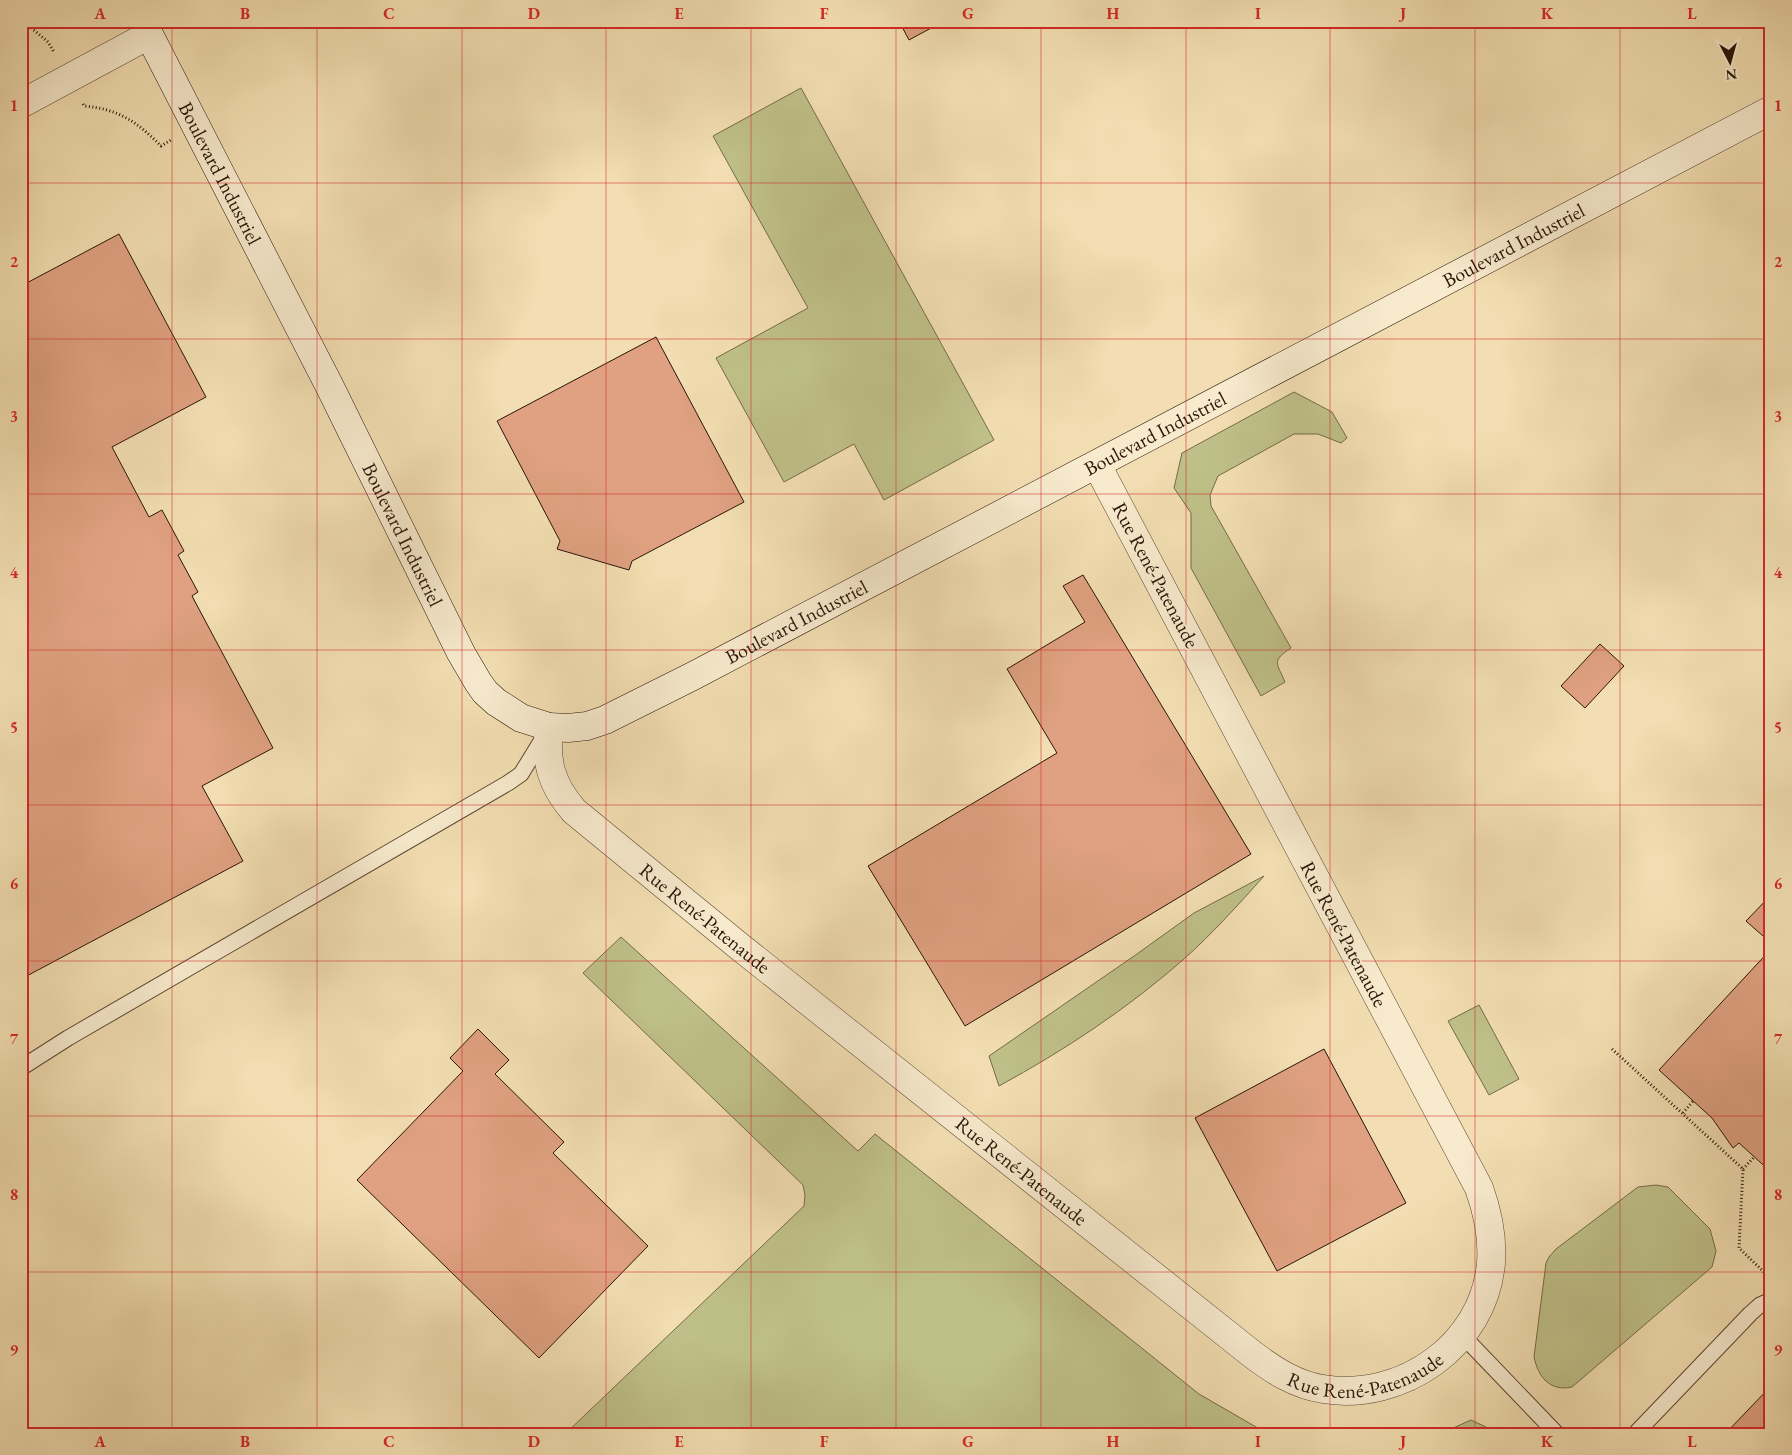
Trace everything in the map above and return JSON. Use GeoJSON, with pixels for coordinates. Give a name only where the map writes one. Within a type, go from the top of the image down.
{"type":"FeatureCollection","features":[{"type":"Feature","properties":{"kind":"street"},"geometry":{"type":"LineString","coordinates":[[21,104],[146,28]]}},
{"type":"Feature","properties":{"kind":"street","name":"Boulevard Industriel"},"geometry":{"type":"LineString","coordinates":[[146,28],[330,387],[434,602],[478,682],[496,702],[521,718],[549,727],[568,728],[587,726],[605,720],[778,632],[1771,110]]}},
{"type":"Feature","properties":{"kind":"street","name":"Rue René-Patenaude"},"geometry":{"type":"LineString","coordinates":[[549,727],[547,745],[554,781],[562,797],[574,811],[1008,1162],[1273,1370],[1297,1382],[1322,1389],[1348,1391],[1374,1389],[1400,1382],[1423,1370],[1444,1354],[1462,1335],[1475,1315],[1484,1294],[1491,1264],[1491,1233],[1485,1203],[1479,1188],[1097,465]]}},
{"type":"Feature","properties":{"kind":"lane"},"geometry":{"type":"LineString","coordinates":[[21,1068],[68,1038],[508,783],[521,774],[549,727]]}},
{"type":"Feature","properties":{"kind":"lane"},"geometry":{"type":"LineString","coordinates":[[1635,1434],[1750,1314],[1760,1305],[1771,1300]]}},
{"type":"Feature","properties":{"kind":"lane"},"geometry":{"type":"LineString","coordinates":[[1462,1335],[1557,1434]]}},
{"type":"Feature","properties":{"kind":"path"},"geometry":{"type":"LineString","coordinates":[[22,21],[48,42]]}},
{"type":"Feature","properties":{"kind":"path","name":"Boulevard Industriel"},"geometry":{"type":"LineString","coordinates":[[84,106],[100,107],[122,115],[142,128],[161,146]]}},
{"type":"Feature","properties":{"kind":"path"},"geometry":{"type":"LineString","coordinates":[[1612,1049],[1744,1168]]}},
{"type":"Feature","properties":{"kind":"path"},"geometry":{"type":"LineString","coordinates":[[1683,1113],[1693,1101]]}},
{"type":"Feature","properties":{"kind":"path"},"geometry":{"type":"LineString","coordinates":[[1754,1157],[1744,1168],[1739,1248],[1771,1278]]}},
{"type":"Feature","properties":{"kind":"green space"},"geometry":{"type":"Polygon","coordinates":[[[801,88],[994,440],[884,500],[854,444],[784,482],[716,358],[808,308],[713,136],[801,88]]]}},
{"type":"Feature","properties":{"kind":"green space"},"geometry":{"type":"Polygon","coordinates":[[[1294,392],[1332,412],[1347,438],[1341,443],[1318,434],[1294,434],[1218,476],[1210,495],[1211,506],[1291,648],[1278,659],[1278,666],[1285,682],[1261,696],[1191,568],[1191,513],[1174,488],[1182,453],[1294,392]]]}},
{"type":"Feature","properties":{"kind":"green space"},"geometry":{"type":"Polygon","coordinates":[[[1264,876],[1195,949],[1140,995],[1072,1043],[999,1086],[989,1056],[1194,913],[1264,876]]]}},
{"type":"Feature","properties":{"kind":"green space"},"geometry":{"type":"Polygon","coordinates":[[[621,937],[858,1151],[875,1134],[1199,1394],[1263,1431],[1272,1434],[565,1434],[804,1206],[805,1195],[803,1185],[583,973],[621,937]]]}},
{"type":"Feature","properties":{"kind":"green space"},"geometry":{"type":"Polygon","coordinates":[[[1479,1005],[1519,1079],[1489,1095],[1448,1021],[1479,1005]]]}},
{"type":"Feature","properties":{"kind":"green space"},"geometry":{"type":"Polygon","coordinates":[[[1656,1185],[1668,1187],[1710,1229],[1716,1251],[1712,1267],[1572,1387],[1564,1388],[1551,1385],[1538,1370],[1534,1357],[1546,1263],[1549,1257],[1556,1249],[1638,1187],[1656,1185]]]}},
{"type":"Feature","properties":{"kind":"green space"},"geometry":{"type":"Polygon","coordinates":[[[1471,1420],[1488,1428],[1492,1434],[1440,1434],[1471,1420]]]}},
{"type":"Feature","properties":{"kind":"building"},"geometry":{"type":"Polygon","coordinates":[[[899,21],[944,21],[909,40],[899,21]]]}},
{"type":"Feature","properties":{"kind":"building"},"geometry":{"type":"Polygon","coordinates":[[[119,234],[206,397],[112,447],[149,517],[162,510],[184,551],[178,555],[198,592],[192,596],[273,748],[202,786],[243,861],[21,979],[21,286],[119,234]]]}},
{"type":"Feature","properties":{"kind":"building"},"geometry":{"type":"Polygon","coordinates":[[[656,337],[744,502],[632,561],[629,570],[557,549],[560,541],[497,421],[656,337]]]}},
{"type":"Feature","properties":{"kind":"building"},"geometry":{"type":"Polygon","coordinates":[[[1083,575],[1251,854],[965,1026],[868,866],[1057,753],[1007,669],[1085,622],[1063,586],[1083,575]]]}},
{"type":"Feature","properties":{"kind":"building"},"geometry":{"type":"Polygon","coordinates":[[[1600,644],[1624,666],[1585,708],[1561,686],[1600,644]]]}},
{"type":"Feature","properties":{"kind":"building"},"geometry":{"type":"Polygon","coordinates":[[[1771,895],[1771,943],[1746,921],[1771,895]]]}},
{"type":"Feature","properties":{"kind":"building"},"geometry":{"type":"Polygon","coordinates":[[[1771,949],[1771,1172],[1739,1143],[1733,1148],[1712,1118],[1659,1070],[1771,949]]]}},
{"type":"Feature","properties":{"kind":"building"},"geometry":{"type":"Polygon","coordinates":[[[478,1029],[509,1060],[495,1074],[564,1142],[553,1153],[648,1246],[539,1358],[357,1180],[463,1071],[450,1058],[478,1029]]]}},
{"type":"Feature","properties":{"kind":"building"},"geometry":{"type":"Polygon","coordinates":[[[1324,1049],[1406,1203],[1277,1271],[1195,1118],[1324,1049]]]}},
{"type":"Feature","properties":{"kind":"building"},"geometry":{"type":"Polygon","coordinates":[[[1771,1386],[1771,1434],[1725,1434],[1771,1386]]]}}]}
